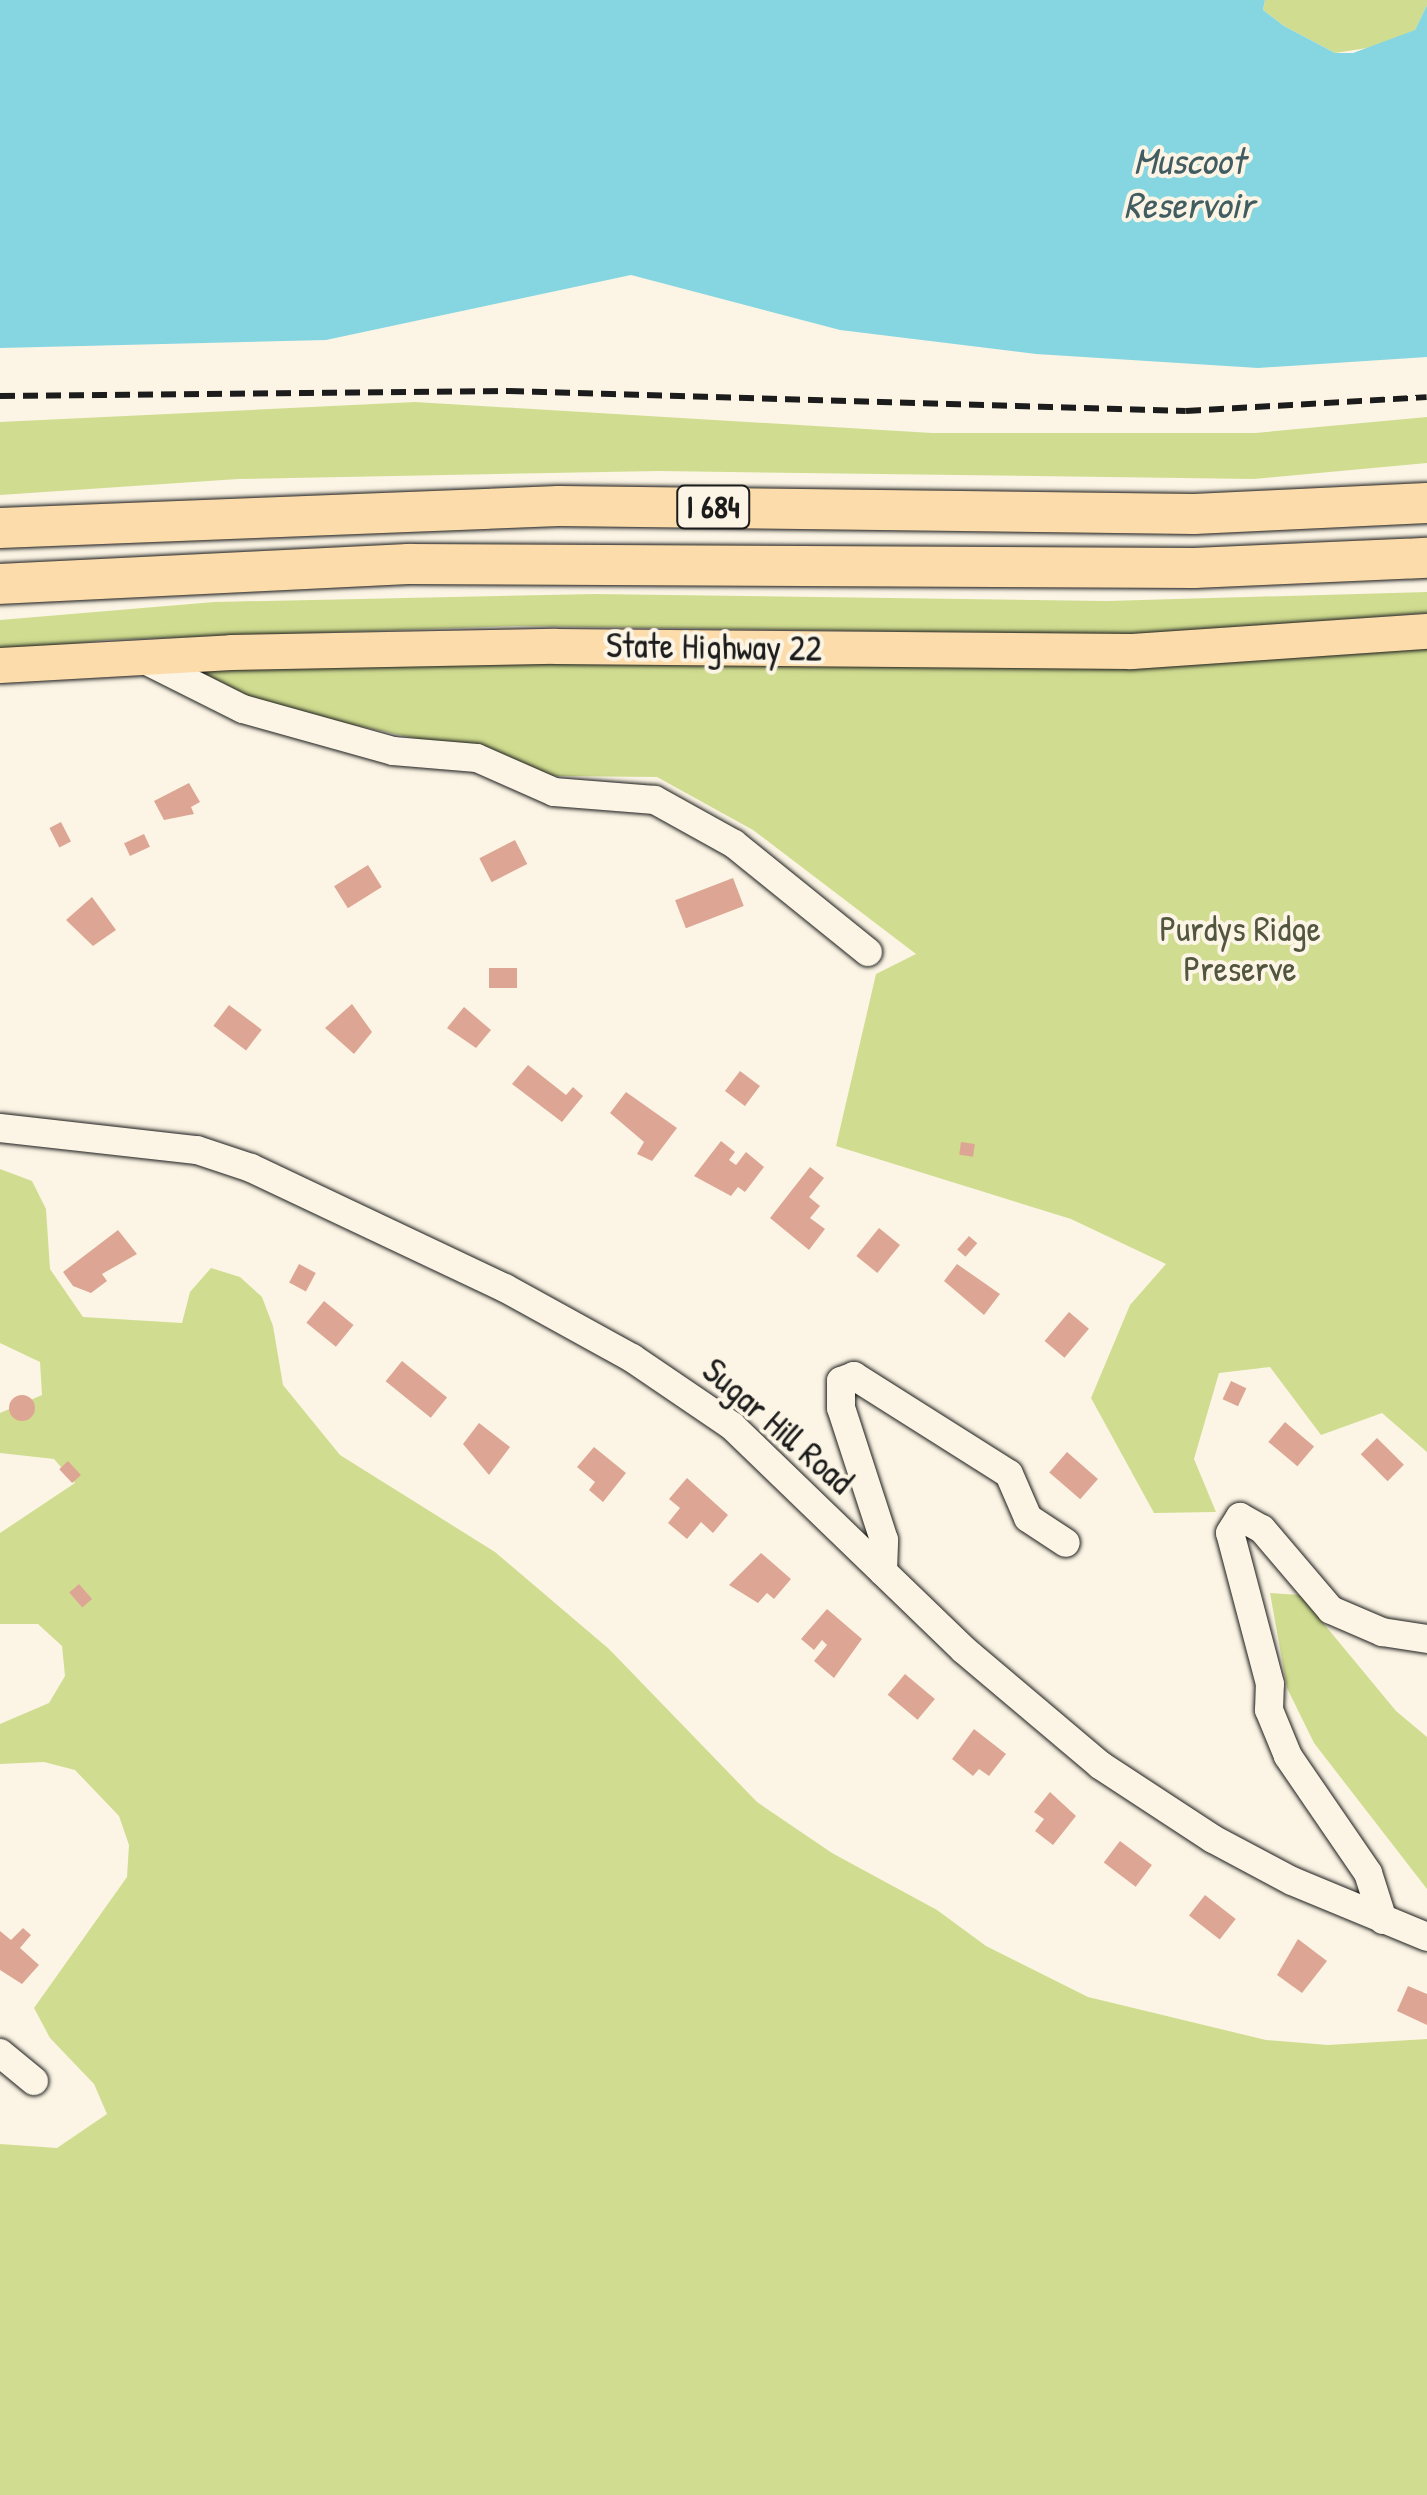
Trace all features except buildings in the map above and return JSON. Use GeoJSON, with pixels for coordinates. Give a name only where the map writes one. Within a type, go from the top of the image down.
{"type":"FeatureCollection","features":[{"type":"Feature","properties":{"kind":"highway","name":"I 684"},"geometry":{"type":"LineString","coordinates":[[0,528],[520,506],[1194,514],[1427,504]]}},
{"type":"Feature","properties":{"kind":"highway","name":"I 684"},"geometry":{"type":"LineString","coordinates":[[0,584],[409,564],[1194,568],[1427,558]]}},
{"type":"Feature","properties":{"kind":"main road","name":"State Highway 22"},"geometry":{"type":"LineString","coordinates":[[0,665],[138,656],[555,646],[1130,650],[1427,631]]}},
{"type":"Feature","properties":{"kind":"street"},"geometry":{"type":"LineString","coordinates":[[138,656],[243,709],[393,751],[477,758],[554,792],[655,800],[734,844],[868,952]]}},
{"type":"Feature","properties":{"kind":"street","name":"Sugar Hill Road"},"geometry":{"type":"LineString","coordinates":[[0,1128],[197,1150],[251,1168],[505,1288],[696,1399],[1100,1765],[1213,1839],[1427,1938]]}},
{"type":"Feature","properties":{"kind":"street"},"geometry":{"type":"LineString","coordinates":[[883,1572],[884,1540],[842,1408],[841,1381],[854,1376],[1009,1474],[1028,1518],[1066,1543]]}},
{"type":"Feature","properties":{"kind":"street"},"geometry":{"type":"LineString","coordinates":[[1383,1920],[1368,1873],[1288,1756],[1269,1710],[1270,1684],[1230,1533],[1240,1518],[1262,1529],[1331,1610],[1382,1632],[1427,1639]]}},
{"type":"Feature","properties":{"kind":"street"},"geometry":{"type":"LineString","coordinates":[[0,2053],[34,2081]]}},
{"type":"Feature","properties":{"kind":"green space"},"geometry":{"type":"Polygon","coordinates":[[[1265,0],[1427,0],[1427,5],[1415,30],[1380,46],[1335,53],[1284,26],[1263,10],[1265,0]]]}},
{"type":"Feature","properties":{"kind":"green space"},"geometry":{"type":"Polygon","coordinates":[[[415,402],[932,433],[1255,433],[1427,417],[1427,463],[1254,479],[659,471],[238,479],[0,495],[0,422],[415,402]]]}},
{"type":"Feature","properties":{"kind":"green space"},"geometry":{"type":"Polygon","coordinates":[[[1427,592],[1427,613],[1135,635],[514,626],[107,640],[0,651],[0,620],[214,602],[595,594],[1107,601],[1427,592]]]}},
{"type":"Feature","properties":{"kind":"green space","name":"Purdys Ridge Preserve"},"geometry":{"type":"Polygon","coordinates":[[[1427,643],[1427,1452],[1382,1413],[1321,1435],[1270,1367],[1219,1373],[1194,1459],[1216,1512],[1154,1513],[1091,1398],[1130,1305],[1166,1264],[1071,1219],[836,1146],[876,974],[916,954],[753,830],[657,777],[552,776],[432,742],[245,701],[168,664],[1427,643]]]}},
{"type":"Feature","properties":{"kind":"green space"},"geometry":{"type":"Polygon","coordinates":[[[0,1169],[32,1181],[46,1209],[50,1269],[83,1317],[182,1323],[190,1292],[211,1268],[240,1277],[262,1297],[273,1326],[283,1385],[340,1455],[495,1552],[609,1649],[757,1802],[832,1853],[937,1910],[986,1946],[1088,1997],[1266,2040],[1328,2045],[1427,2039],[1427,2495],[0,2495],[0,2144],[57,2148],[107,2114],[94,2084],[50,2038],[34,2008],[127,1877],[129,1845],[119,1816],[75,1770],[44,1762],[0,1764],[0,1724],[49,1703],[65,1676],[62,1646],[38,1624],[0,1624],[0,1533],[75,1483],[54,1459],[0,1453],[0,1413],[42,1395],[40,1362],[0,1343],[0,1169]]]}},
{"type":"Feature","properties":{"kind":"green space"},"geometry":{"type":"Polygon","coordinates":[[[1270,1593],[1300,1595],[1396,1711],[1427,1737],[1427,1889],[1314,1743],[1287,1688],[1270,1593]]]}},
{"type":"Feature","properties":{"kind":"water","name":"Muscoot Reservoir"},"geometry":{"type":"Polygon","coordinates":[[[0,0],[1265,0],[1263,10],[1284,26],[1335,53],[1353,53],[1415,30],[1427,5],[1427,357],[1258,368],[1036,354],[840,330],[631,275],[326,340],[0,348],[0,0]]]}},
{"type":"Feature","properties":{"kind":"railway"},"geometry":{"type":"LineString","coordinates":[[0,396],[509,391],[1186,411],[1427,397]]}}]}
